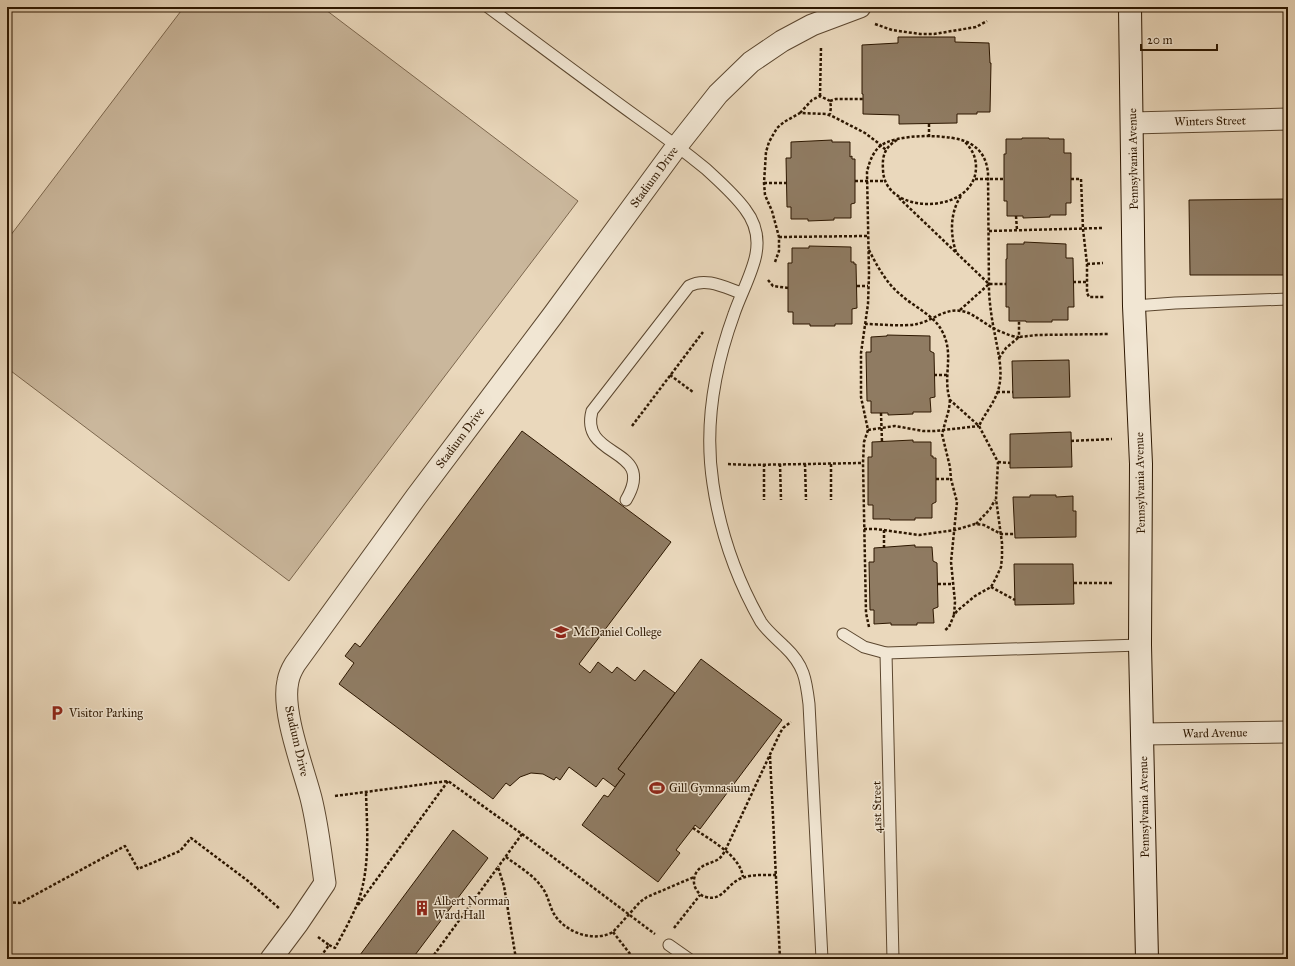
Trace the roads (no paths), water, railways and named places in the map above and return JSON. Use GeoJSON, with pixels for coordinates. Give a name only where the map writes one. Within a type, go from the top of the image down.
{"type":"FeatureCollection","features":[{"type":"Feature","properties":{"kind":"main road","name":"Pennsylvania Avenue"},"geometry":{"type":"LineString","coordinates":[[1130,7],[1134,306],[1141,464],[1140,645],[1147,959]]}},
{"type":"Feature","properties":{"kind":"street","name":"Stadium Drive"},"geometry":{"type":"LineString","coordinates":[[271,959],[298,923],[324,883],[318,833],[311,799],[290,723],[287,700],[288,681],[295,664],[416,497],[553,315],[677,146],[718,94],[751,62],[788,38],[812,25],[860,7]]}},
{"type":"Feature","properties":{"kind":"street","name":"Winters Street"},"geometry":{"type":"LineString","coordinates":[[1132,123],[1288,119]]}},
{"type":"Feature","properties":{"kind":"street","name":"Ward Avenue"},"geometry":{"type":"LineString","coordinates":[[1142,734],[1288,732]]}},
{"type":"Feature","properties":{"kind":"lane"},"geometry":{"type":"LineString","coordinates":[[488,7],[677,146],[726,186],[745,208],[755,228],[757,236],[756,254],[741,293],[721,356],[713,392],[709,447],[712,482],[720,518],[736,570],[743,585],[762,624],[797,660],[804,672],[809,704],[822,959]]}},
{"type":"Feature","properties":{"kind":"lane"},"geometry":{"type":"LineString","coordinates":[[626,500],[633,485],[633,469],[628,462],[601,443],[593,434],[590,428],[592,411],[688,286],[702,282],[710,283],[741,293]]}},
{"type":"Feature","properties":{"kind":"lane"},"geometry":{"type":"LineString","coordinates":[[1134,306],[1288,299]]}},
{"type":"Feature","properties":{"kind":"lane"},"geometry":{"type":"LineString","coordinates":[[843,634],[864,647],[886,654],[1140,645]]}},
{"type":"Feature","properties":{"kind":"lane","name":"41st Street"},"geometry":{"type":"LineString","coordinates":[[886,654],[894,959]]}},
{"type":"Feature","properties":{"kind":"lane"},"geometry":{"type":"LineString","coordinates":[[669,945],[689,959]]}},
{"type":"Feature","properties":{"kind":"place","name":"McDaniel College"},"geometry":{"type":"Point","coordinates":[561,632]}},
{"type":"Feature","properties":{"kind":"place","name":"Visitor Parking"},"geometry":{"type":"Point","coordinates":[57,713]}},
{"type":"Feature","properties":{"kind":"place","name":"Gill Gymnasium"},"geometry":{"type":"Point","coordinates":[657,788]}},
{"type":"Feature","properties":{"kind":"place","name":"Albert Norman Ward Hall"},"geometry":{"type":"Point","coordinates":[422,908]}}]}
